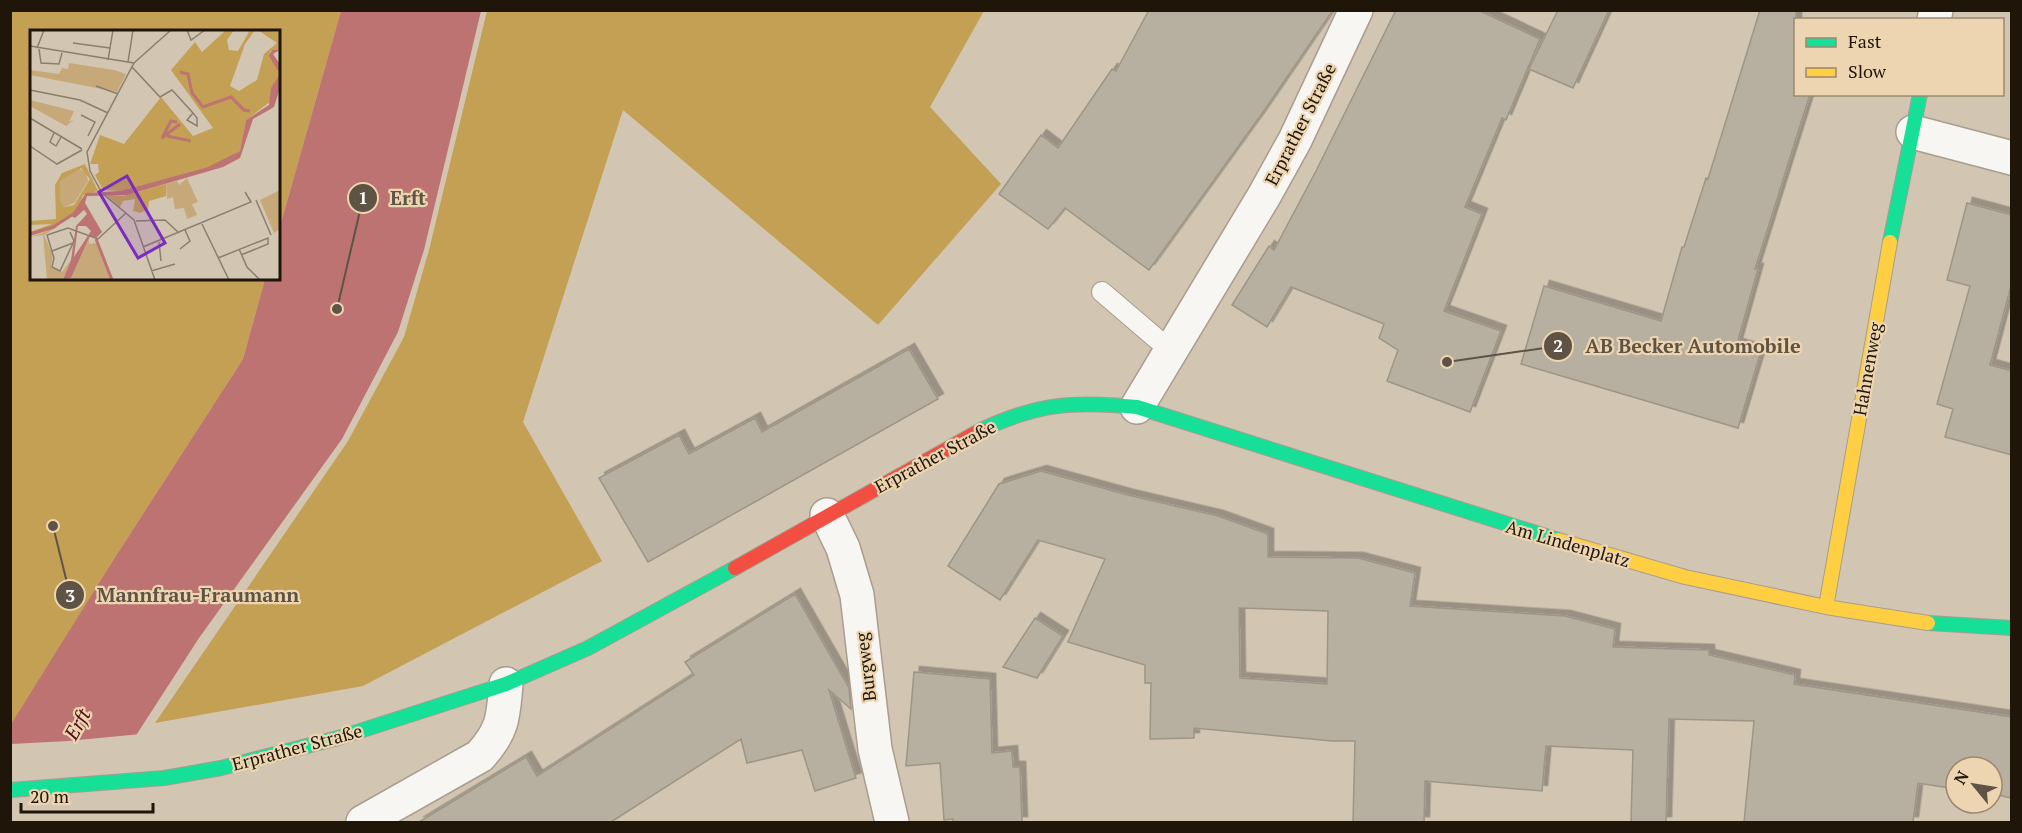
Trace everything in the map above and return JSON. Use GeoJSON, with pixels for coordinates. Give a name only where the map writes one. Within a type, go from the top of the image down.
{"type":"FeatureCollection","features":[{"type":"Feature","properties":{"kind":"main road","name":"Hahnenweg"},"geometry":{"type":"LineString","coordinates":[[1826,607],[1891,238],[1920,96]]}},
{"type":"Feature","properties":{"kind":"main road","name":"Erprather Straße"},"geometry":{"type":"LineString","coordinates":[[10,790],[164,778],[221,768],[338,738],[506,684],[588,648],[705,585],[948,447],[1005,418],[1036,409],[1067,404],[1137,407]]}},
{"type":"Feature","properties":{"kind":"main road","name":"Am Lindenplatz"},"geometry":{"type":"LineString","coordinates":[[1137,407],[1512,527],[1673,574],[1826,607],[1937,624],[2012,628]]}},
{"type":"Feature","properties":{"kind":"street","name":"Erprather Straße"},"geometry":{"type":"LineString","coordinates":[[1137,407],[1264,196],[1295,140],[1356,10]]}},
{"type":"Feature","properties":{"kind":"street"},"geometry":{"type":"LineString","coordinates":[[1913,132],[2012,158]]}},
{"type":"Feature","properties":{"kind":"street","name":"Burgweg"},"geometry":{"type":"LineString","coordinates":[[827,515],[843,548],[857,595],[875,749],[892,822]]}},
{"type":"Feature","properties":{"kind":"street"},"geometry":{"type":"LineString","coordinates":[[363,822],[480,756],[494,740],[502,721],[506,684]]}},
{"type":"Feature","properties":{"kind":"lane"},"geometry":{"type":"LineString","coordinates":[[1102,292],[1171,351]]}},
{"type":"Feature","properties":{"kind":"shaded area"},"geometry":{"type":"Polygon","coordinates":[[[11,11],[341,11],[280,226],[280,30],[30,30],[30,280],[265,280],[243,359],[112,562],[11,726],[11,11]]]}},
{"type":"Feature","properties":{"kind":"shaded area"},"geometry":{"type":"Polygon","coordinates":[[[487,11],[984,11],[930,107],[1001,184],[878,325],[623,110],[523,422],[602,561],[363,686],[155,723],[348,441],[404,337],[429,250],[487,11]]]}},
{"type":"Feature","properties":{"kind":"water"},"geometry":{"type":"Polygon","coordinates":[[[341,11],[481,11],[424,250],[398,332],[342,439],[199,638],[80,822],[11,822],[10,726],[243,359],[265,280],[280,280],[280,226],[341,11]]]}},
{"type":"Feature","properties":{"kind":"pier"},"geometry":{"type":"Polygon","coordinates":[[[141,734],[84,822],[11,822],[11,744],[141,734]]]}},
{"type":"Feature","properties":{"kind":"building"},"geometry":{"type":"Polygon","coordinates":[[[1149,10],[1333,10],[1261,115],[1149,270],[1065,208],[1048,229],[999,194],[1041,135],[1058,148],[1112,69],[1116,71],[1149,10]]]}},
{"type":"Feature","properties":{"kind":"building"},"geometry":{"type":"Polygon","coordinates":[[[1396,10],[1478,10],[1540,39],[1506,120],[1502,118],[1465,207],[1482,214],[1444,311],[1501,331],[1470,412],[1387,381],[1398,350],[1379,338],[1384,324],[1291,287],[1267,327],[1232,305],[1269,246],[1274,250],[1396,10]]]}},
{"type":"Feature","properties":{"kind":"building"},"geometry":{"type":"Polygon","coordinates":[[[1558,10],[1609,10],[1573,88],[1529,69],[1558,10]]]}},
{"type":"Feature","properties":{"kind":"building"},"geometry":{"type":"Polygon","coordinates":[[[1760,10],[1796,10],[1796,18],[1794,18],[1794,96],[1809,96],[1755,269],[1758,269],[1737,344],[1761,351],[1738,428],[1521,364],[1544,286],[1661,321],[1682,247],[1684,247],[1706,178],[1708,179],[1760,10]]]}},
{"type":"Feature","properties":{"kind":"building"},"geometry":{"type":"Polygon","coordinates":[[[1967,203],[2012,215],[2012,282],[1990,365],[2012,371],[2012,455],[1945,437],[1953,409],[1937,404],[1970,286],[1947,280],[1967,203]]]}},
{"type":"Feature","properties":{"kind":"building"},"geometry":{"type":"Polygon","coordinates":[[[909,349],[938,399],[648,562],[599,478],[679,435],[689,454],[755,418],[762,432],[909,349]]]}},
{"type":"Feature","properties":{"kind":"building"},"geometry":{"type":"Polygon","coordinates":[[[1041,471],[1128,495],[1218,516],[1268,534],[1268,557],[1358,558],[1415,573],[1410,606],[1565,616],[1615,629],[1613,647],[1709,650],[1709,655],[1795,675],[1794,684],[2012,717],[2012,798],[2004,796],[2004,755],[1944,755],[1944,787],[1918,783],[1913,822],[1744,822],[1754,721],[1669,719],[1666,822],[1631,822],[1633,750],[1546,746],[1542,791],[1425,781],[1424,822],[1353,822],[1355,741],[1332,741],[1194,728],[1194,738],[1150,739],[1151,683],[1145,683],[1145,665],[1068,642],[1105,559],[1038,540],[1000,600],[948,566],[999,484],[1041,471]],[[1239,608],[1240,678],[1327,684],[1328,611],[1239,608]]]}},
{"type":"Feature","properties":{"kind":"building"},"geometry":{"type":"Polygon","coordinates":[[[795,594],[849,688],[851,709],[829,690],[856,778],[815,791],[802,750],[747,763],[741,739],[611,822],[419,822],[526,757],[537,776],[694,675],[685,662],[795,594]]]}},
{"type":"Feature","properties":{"kind":"building"},"geometry":{"type":"Polygon","coordinates":[[[1035,618],[1063,636],[1037,678],[1003,667],[1035,618]]]}},
{"type":"Feature","properties":{"kind":"building"},"geometry":{"type":"Polygon","coordinates":[[[914,672],[990,679],[992,753],[1012,751],[1013,767],[1020,767],[1022,822],[944,820],[940,763],[906,766],[914,672]]]}},
{"type":"Feature","properties":{"kind":"traffic: fast"},"geometry":{"type":"LineString","coordinates":[[1890,242],[1920,96]]}},
{"type":"Feature","properties":{"kind":"traffic: fast"},"geometry":{"type":"LineString","coordinates":[[981,430],[1021,414],[1057,406],[1094,404],[1137,407],[1558,540]]}},
{"type":"Feature","properties":{"kind":"traffic: fast"},"geometry":{"type":"LineString","coordinates":[[10,790],[164,778],[221,768],[338,738],[506,684],[588,648],[735,568]]}},
{"type":"Feature","properties":{"kind":"traffic: fast"},"geometry":{"type":"LineString","coordinates":[[1928,623],[2012,628]]}},
{"type":"Feature","properties":{"kind":"traffic: slow"},"geometry":{"type":"LineString","coordinates":[[1826,607],[1890,242]]}},
{"type":"Feature","properties":{"kind":"traffic: slow"},"geometry":{"type":"LineString","coordinates":[[1558,540],[1685,577],[1826,607],[1928,623]]}},
{"type":"Feature","properties":{"kind":"traffic: jam"},"geometry":{"type":"LineString","coordinates":[[735,568],[981,430]]}},
{"type":"Feature","properties":{"kind":"place","name":"Erft"},"geometry":{"type":"Point","coordinates":[337,309]}},
{"type":"Feature","properties":{"kind":"place","name":"AB Becker Automobile"},"geometry":{"type":"Point","coordinates":[1447,362]}},
{"type":"Feature","properties":{"kind":"place","name":"Mannfrau-Fraumann"},"geometry":{"type":"Point","coordinates":[53,526]}}]}
